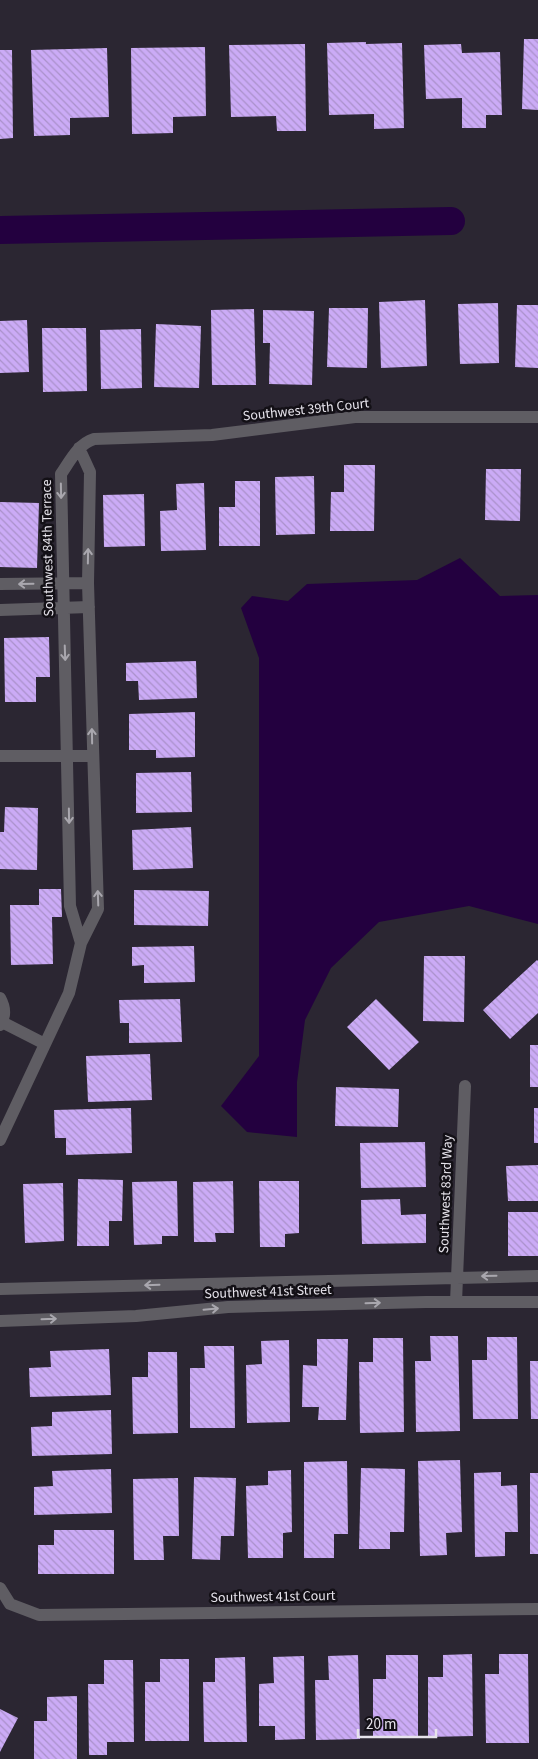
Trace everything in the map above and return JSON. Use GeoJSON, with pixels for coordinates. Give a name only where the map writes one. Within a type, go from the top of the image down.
{"type":"FeatureCollection","features":[{"type":"Feature","properties":{"kind":"street","name":"Southwest 39th Court"},"geometry":{"type":"LineString","coordinates":[[79,448],[85,442],[94,439],[212,435],[355,417],[538,417]]}},
{"type":"Feature","properties":{"kind":"street"},"geometry":{"type":"LineString","coordinates":[[0,1140],[69,993],[81,943],[98,908],[88,583],[90,472],[79,448]]}},
{"type":"Feature","properties":{"kind":"street","name":"Southwest 84th Terrace"},"geometry":{"type":"LineString","coordinates":[[79,448],[61,474],[70,906],[81,943]]}},
{"type":"Feature","properties":{"kind":"street"},"geometry":{"type":"LineString","coordinates":[[0,584],[88,583]]}},
{"type":"Feature","properties":{"kind":"street"},"geometry":{"type":"LineString","coordinates":[[0,610],[89,607]]}},
{"type":"Feature","properties":{"kind":"street"},"geometry":{"type":"LineString","coordinates":[[0,756],[92,756]]}},
{"type":"Feature","properties":{"kind":"street"},"geometry":{"type":"LineString","coordinates":[[0,998],[5,1014],[1,1024],[45,1044]]}},
{"type":"Feature","properties":{"kind":"street","name":"Southwest 83rd Way"},"geometry":{"type":"LineString","coordinates":[[456,1302],[465,1086]]}},
{"type":"Feature","properties":{"kind":"street","name":"Southwest 41st Street"},"geometry":{"type":"LineString","coordinates":[[0,1289],[538,1276]]}},
{"type":"Feature","properties":{"kind":"street","name":"Southwest 41st Street"},"geometry":{"type":"LineString","coordinates":[[0,1320],[136,1316],[228,1308],[456,1302],[538,1302]]}},
{"type":"Feature","properties":{"kind":"street","name":"Southwest 41st Court"},"geometry":{"type":"LineString","coordinates":[[0,1588],[10,1604],[39,1615],[538,1609]]}},
{"type":"Feature","properties":{"kind":"shaded area"},"geometry":{"type":"Polygon","coordinates":[[[460,558],[500,596],[538,595],[538,924],[469,906],[379,922],[331,968],[305,1020],[297,1082],[297,1137],[247,1132],[221,1106],[259,1056],[259,658],[241,608],[252,596],[288,601],[307,584],[417,580],[460,558]]]}},
{"type":"Feature","properties":{"kind":"building"},"geometry":{"type":"Polygon","coordinates":[[[524,39],[538,39],[538,110],[522,109],[524,39]]]}},
{"type":"Feature","properties":{"kind":"building"},"geometry":{"type":"Polygon","coordinates":[[[366,42],[366,44],[402,43],[404,128],[374,129],[374,114],[329,115],[327,43],[366,42]]]}},
{"type":"Feature","properties":{"kind":"building"},"geometry":{"type":"Polygon","coordinates":[[[305,44],[306,131],[277,131],[276,116],[231,117],[229,45],[305,44]]]}},
{"type":"Feature","properties":{"kind":"building"},"geometry":{"type":"Polygon","coordinates":[[[461,44],[462,53],[500,52],[502,115],[486,115],[486,128],[462,128],[462,98],[426,99],[424,45],[461,44]]]}},
{"type":"Feature","properties":{"kind":"building"},"geometry":{"type":"Polygon","coordinates":[[[205,47],[206,116],[173,117],[173,133],[132,134],[131,48],[205,47]]]}},
{"type":"Feature","properties":{"kind":"building"},"geometry":{"type":"Polygon","coordinates":[[[107,48],[109,117],[70,118],[70,135],[34,136],[31,50],[107,48]]]}},
{"type":"Feature","properties":{"kind":"building"},"geometry":{"type":"Polygon","coordinates":[[[0,50],[12,50],[13,138],[0,139],[0,50]]]}},
{"type":"Feature","properties":{"kind":"building"},"geometry":{"type":"Polygon","coordinates":[[[425,300],[427,366],[381,368],[379,302],[425,300]]]}},
{"type":"Feature","properties":{"kind":"building"},"geometry":{"type":"Polygon","coordinates":[[[498,303],[499,363],[460,364],[458,304],[498,303]]]}},
{"type":"Feature","properties":{"kind":"building"},"geometry":{"type":"Polygon","coordinates":[[[517,305],[538,305],[538,368],[515,367],[517,305]]]}},
{"type":"Feature","properties":{"kind":"building"},"geometry":{"type":"Polygon","coordinates":[[[329,308],[368,308],[367,368],[327,367],[329,308]]]}},
{"type":"Feature","properties":{"kind":"building"},"geometry":{"type":"Polygon","coordinates":[[[254,309],[256,385],[212,385],[211,310],[254,309]]]}},
{"type":"Feature","properties":{"kind":"building"},"geometry":{"type":"Polygon","coordinates":[[[263,310],[314,311],[312,385],[269,384],[270,343],[263,343],[263,310]]]}},
{"type":"Feature","properties":{"kind":"building"},"geometry":{"type":"Polygon","coordinates":[[[27,320],[29,372],[0,373],[0,321],[27,320]]]}},
{"type":"Feature","properties":{"kind":"building"},"geometry":{"type":"Polygon","coordinates":[[[156,324],[201,326],[199,388],[154,387],[156,324]]]}},
{"type":"Feature","properties":{"kind":"building"},"geometry":{"type":"Polygon","coordinates":[[[42,328],[86,328],[87,391],[43,392],[42,328]]]}},
{"type":"Feature","properties":{"kind":"building"},"geometry":{"type":"Polygon","coordinates":[[[141,329],[142,388],[101,389],[100,330],[141,329]]]}},
{"type":"Feature","properties":{"kind":"building"},"geometry":{"type":"Polygon","coordinates":[[[344,465],[375,465],[374,531],[330,531],[331,492],[344,492],[344,465]]]}},
{"type":"Feature","properties":{"kind":"building"},"geometry":{"type":"Polygon","coordinates":[[[486,469],[521,469],[520,521],[485,520],[486,469]]]}},
{"type":"Feature","properties":{"kind":"building"},"geometry":{"type":"Polygon","coordinates":[[[314,476],[315,534],[276,535],[275,477],[314,476]]]}},
{"type":"Feature","properties":{"kind":"building"},"geometry":{"type":"Polygon","coordinates":[[[235,481],[260,481],[260,546],[219,546],[219,507],[235,507],[235,481]]]}},
{"type":"Feature","properties":{"kind":"building"},"geometry":{"type":"Polygon","coordinates":[[[204,483],[206,550],[161,551],[160,511],[177,510],[176,484],[204,483]]]}},
{"type":"Feature","properties":{"kind":"building"},"geometry":{"type":"Polygon","coordinates":[[[144,494],[145,546],[104,547],[103,495],[144,494]]]}},
{"type":"Feature","properties":{"kind":"building"},"geometry":{"type":"Polygon","coordinates":[[[0,502],[39,503],[37,568],[0,567],[0,502]]]}},
{"type":"Feature","properties":{"kind":"building"},"geometry":{"type":"Polygon","coordinates":[[[49,637],[50,677],[36,677],[36,702],[5,702],[4,638],[49,637]]]}},
{"type":"Feature","properties":{"kind":"building"},"geometry":{"type":"Polygon","coordinates":[[[196,661],[197,698],[139,700],[138,681],[126,681],[126,663],[196,661]]]}},
{"type":"Feature","properties":{"kind":"building"},"geometry":{"type":"Polygon","coordinates":[[[195,712],[195,757],[156,758],[156,750],[129,750],[129,714],[195,712]]]}},
{"type":"Feature","properties":{"kind":"building"},"geometry":{"type":"Polygon","coordinates":[[[191,772],[192,812],[136,813],[136,773],[191,772]]]}},
{"type":"Feature","properties":{"kind":"building"},"geometry":{"type":"Polygon","coordinates":[[[5,807],[38,808],[37,870],[0,869],[0,832],[4,832],[5,807]]]}},
{"type":"Feature","properties":{"kind":"building"},"geometry":{"type":"Polygon","coordinates":[[[191,827],[193,868],[133,870],[132,830],[191,827]]]}},
{"type":"Feature","properties":{"kind":"building"},"geometry":{"type":"Polygon","coordinates":[[[39,889],[61,889],[62,917],[52,917],[53,964],[11,965],[10,905],[39,905],[39,889]]]}},
{"type":"Feature","properties":{"kind":"building"},"geometry":{"type":"Polygon","coordinates":[[[134,890],[209,891],[208,926],[134,925],[134,890]]]}},
{"type":"Feature","properties":{"kind":"building"},"geometry":{"type":"Polygon","coordinates":[[[194,946],[195,982],[144,983],[144,965],[132,966],[132,947],[194,946]]]}},
{"type":"Feature","properties":{"kind":"building"},"geometry":{"type":"Polygon","coordinates":[[[424,956],[465,956],[464,1022],[423,1021],[424,956]]]}},
{"type":"Feature","properties":{"kind":"building"},"geometry":{"type":"Polygon","coordinates":[[[537,960],[538,1013],[510,1039],[483,1010],[537,960]]]}},
{"type":"Feature","properties":{"kind":"building"},"geometry":{"type":"Polygon","coordinates":[[[180,999],[182,1042],[129,1043],[129,1023],[120,1023],[119,1000],[180,999]]]}},
{"type":"Feature","properties":{"kind":"building"},"geometry":{"type":"Polygon","coordinates":[[[376,999],[419,1042],[389,1070],[347,1027],[376,999]]]}},
{"type":"Feature","properties":{"kind":"building"},"geometry":{"type":"Polygon","coordinates":[[[530,1045],[538,1045],[538,1087],[530,1087],[530,1045]]]}},
{"type":"Feature","properties":{"kind":"building"},"geometry":{"type":"Polygon","coordinates":[[[150,1054],[152,1100],[88,1102],[86,1056],[150,1054]]]}},
{"type":"Feature","properties":{"kind":"building"},"geometry":{"type":"Polygon","coordinates":[[[336,1087],[399,1089],[398,1127],[335,1126],[336,1087]]]}},
{"type":"Feature","properties":{"kind":"building"},"geometry":{"type":"Polygon","coordinates":[[[131,1108],[132,1153],[66,1155],[66,1138],[55,1138],[54,1110],[131,1108]]]}},
{"type":"Feature","properties":{"kind":"building"},"geometry":{"type":"Polygon","coordinates":[[[534,1108],[538,1108],[538,1143],[534,1143],[534,1108]]]}},
{"type":"Feature","properties":{"kind":"building"},"geometry":{"type":"Polygon","coordinates":[[[425,1142],[426,1187],[361,1188],[360,1143],[425,1142]]]}},
{"type":"Feature","properties":{"kind":"building"},"geometry":{"type":"Polygon","coordinates":[[[538,1165],[538,1201],[508,1201],[506,1166],[538,1165]]]}},
{"type":"Feature","properties":{"kind":"building"},"geometry":{"type":"Polygon","coordinates":[[[78,1179],[123,1180],[122,1221],[109,1221],[109,1246],[77,1246],[78,1179]]]}},
{"type":"Feature","properties":{"kind":"building"},"geometry":{"type":"Polygon","coordinates":[[[177,1181],[178,1236],[162,1236],[162,1244],[134,1245],[132,1182],[177,1181]]]}},
{"type":"Feature","properties":{"kind":"building"},"geometry":{"type":"Polygon","coordinates":[[[233,1181],[234,1233],[215,1233],[216,1242],[194,1242],[193,1182],[233,1181]]]}},
{"type":"Feature","properties":{"kind":"building"},"geometry":{"type":"Polygon","coordinates":[[[259,1181],[299,1181],[299,1233],[285,1234],[285,1247],[260,1247],[259,1181]]]}},
{"type":"Feature","properties":{"kind":"building"},"geometry":{"type":"Polygon","coordinates":[[[63,1183],[64,1241],[25,1243],[23,1184],[63,1183]]]}},
{"type":"Feature","properties":{"kind":"building"},"geometry":{"type":"Polygon","coordinates":[[[400,1199],[401,1215],[426,1214],[426,1243],[362,1244],[361,1200],[400,1199]]]}},
{"type":"Feature","properties":{"kind":"building"},"geometry":{"type":"Polygon","coordinates":[[[508,1212],[538,1212],[538,1256],[508,1256],[508,1212]]]}},
{"type":"Feature","properties":{"kind":"building"},"geometry":{"type":"Polygon","coordinates":[[[430,1336],[458,1336],[460,1431],[416,1432],[415,1361],[431,1361],[430,1336]]]}},
{"type":"Feature","properties":{"kind":"building"},"geometry":{"type":"Polygon","coordinates":[[[487,1337],[517,1337],[518,1419],[473,1419],[472,1360],[487,1360],[487,1337]]]}},
{"type":"Feature","properties":{"kind":"building"},"geometry":{"type":"Polygon","coordinates":[[[373,1338],[403,1338],[404,1432],[360,1433],[359,1362],[373,1362],[373,1338]]]}},
{"type":"Feature","properties":{"kind":"building"},"geometry":{"type":"Polygon","coordinates":[[[317,1339],[348,1339],[346,1420],[318,1420],[319,1407],[302,1407],[303,1365],[317,1366],[317,1339]]]}},
{"type":"Feature","properties":{"kind":"building"},"geometry":{"type":"Polygon","coordinates":[[[289,1340],[290,1422],[247,1423],[246,1365],[262,1364],[261,1341],[289,1340]]]}},
{"type":"Feature","properties":{"kind":"building"},"geometry":{"type":"Polygon","coordinates":[[[204,1346],[234,1346],[235,1428],[190,1428],[190,1368],[205,1368],[204,1346]]]}},
{"type":"Feature","properties":{"kind":"building"},"geometry":{"type":"Polygon","coordinates":[[[109,1349],[111,1395],[30,1397],[29,1368],[51,1367],[50,1351],[109,1349]]]}},
{"type":"Feature","properties":{"kind":"building"},"geometry":{"type":"Polygon","coordinates":[[[148,1352],[177,1352],[178,1433],[133,1434],[132,1377],[148,1377],[148,1352]]]}},
{"type":"Feature","properties":{"kind":"building"},"geometry":{"type":"Polygon","coordinates":[[[530,1361],[538,1361],[538,1419],[531,1419],[530,1361]]]}},
{"type":"Feature","properties":{"kind":"building"},"geometry":{"type":"Polygon","coordinates":[[[111,1410],[112,1454],[32,1456],[31,1427],[52,1426],[52,1412],[111,1410]]]}},
{"type":"Feature","properties":{"kind":"building"},"geometry":{"type":"Polygon","coordinates":[[[460,1460],[462,1532],[446,1533],[447,1555],[420,1556],[418,1461],[460,1460]]]}},
{"type":"Feature","properties":{"kind":"building"},"geometry":{"type":"Polygon","coordinates":[[[347,1461],[348,1534],[334,1534],[334,1558],[304,1558],[304,1462],[347,1461]]]}},
{"type":"Feature","properties":{"kind":"building"},"geometry":{"type":"Polygon","coordinates":[[[361,1468],[405,1469],[404,1532],[390,1532],[390,1549],[359,1549],[361,1468]]]}},
{"type":"Feature","properties":{"kind":"building"},"geometry":{"type":"Polygon","coordinates":[[[111,1469],[112,1513],[34,1515],[34,1487],[53,1486],[52,1471],[111,1469]]]}},
{"type":"Feature","properties":{"kind":"building"},"geometry":{"type":"Polygon","coordinates":[[[291,1470],[292,1532],[283,1533],[283,1558],[248,1558],[246,1486],[268,1485],[268,1471],[291,1470]]]}},
{"type":"Feature","properties":{"kind":"building"},"geometry":{"type":"Polygon","coordinates":[[[501,1472],[501,1486],[517,1485],[518,1532],[505,1532],[505,1556],[475,1557],[474,1473],[501,1472]]]}},
{"type":"Feature","properties":{"kind":"building"},"geometry":{"type":"Polygon","coordinates":[[[530,1473],[538,1473],[538,1554],[530,1554],[530,1473]]]}},
{"type":"Feature","properties":{"kind":"building"},"geometry":{"type":"Polygon","coordinates":[[[194,1477],[236,1478],[234,1536],[221,1536],[220,1560],[192,1559],[194,1477]]]}},
{"type":"Feature","properties":{"kind":"building"},"geometry":{"type":"Polygon","coordinates":[[[178,1478],[179,1536],[163,1536],[164,1560],[134,1560],[133,1479],[178,1478]]]}},
{"type":"Feature","properties":{"kind":"building"},"geometry":{"type":"Polygon","coordinates":[[[54,1530],[114,1530],[114,1574],[38,1574],[38,1545],[54,1545],[54,1530]]]}},
{"type":"Feature","properties":{"kind":"building"},"geometry":{"type":"Polygon","coordinates":[[[472,1654],[473,1736],[428,1737],[428,1677],[443,1677],[443,1655],[472,1654]]]}},
{"type":"Feature","properties":{"kind":"building"},"geometry":{"type":"Polygon","coordinates":[[[499,1654],[528,1654],[529,1743],[486,1743],[485,1674],[499,1674],[499,1654]]]}},
{"type":"Feature","properties":{"kind":"building"},"geometry":{"type":"Polygon","coordinates":[[[358,1655],[360,1739],[316,1740],[315,1680],[329,1680],[328,1656],[358,1655]]]}},
{"type":"Feature","properties":{"kind":"building"},"geometry":{"type":"Polygon","coordinates":[[[386,1655],[418,1655],[418,1738],[373,1738],[373,1679],[386,1679],[386,1655]]]}},
{"type":"Feature","properties":{"kind":"building"},"geometry":{"type":"Polygon","coordinates":[[[304,1656],[305,1739],[275,1740],[275,1726],[259,1726],[259,1684],[274,1683],[273,1657],[304,1656]]]}},
{"type":"Feature","properties":{"kind":"building"},"geometry":{"type":"Polygon","coordinates":[[[245,1657],[247,1742],[204,1742],[203,1682],[215,1682],[215,1658],[245,1657]]]}},
{"type":"Feature","properties":{"kind":"building"},"geometry":{"type":"Polygon","coordinates":[[[160,1659],[189,1659],[189,1741],[145,1741],[145,1682],[160,1682],[160,1659]]]}},
{"type":"Feature","properties":{"kind":"building"},"geometry":{"type":"Polygon","coordinates":[[[104,1660],[133,1660],[134,1742],[107,1742],[107,1755],[89,1755],[88,1684],[104,1684],[104,1660]]]}},
{"type":"Feature","properties":{"kind":"building"},"geometry":{"type":"Polygon","coordinates":[[[77,1696],[77,1759],[34,1759],[34,1721],[47,1721],[47,1697],[77,1696]]]}},
{"type":"Feature","properties":{"kind":"building"},"geometry":{"type":"Polygon","coordinates":[[[0,1709],[18,1718],[0,1752],[0,1709]]]}},
{"type":"Feature","properties":{"kind":"waterway"},"geometry":{"type":"LineString","coordinates":[[0,230],[451,221]]}}]}
